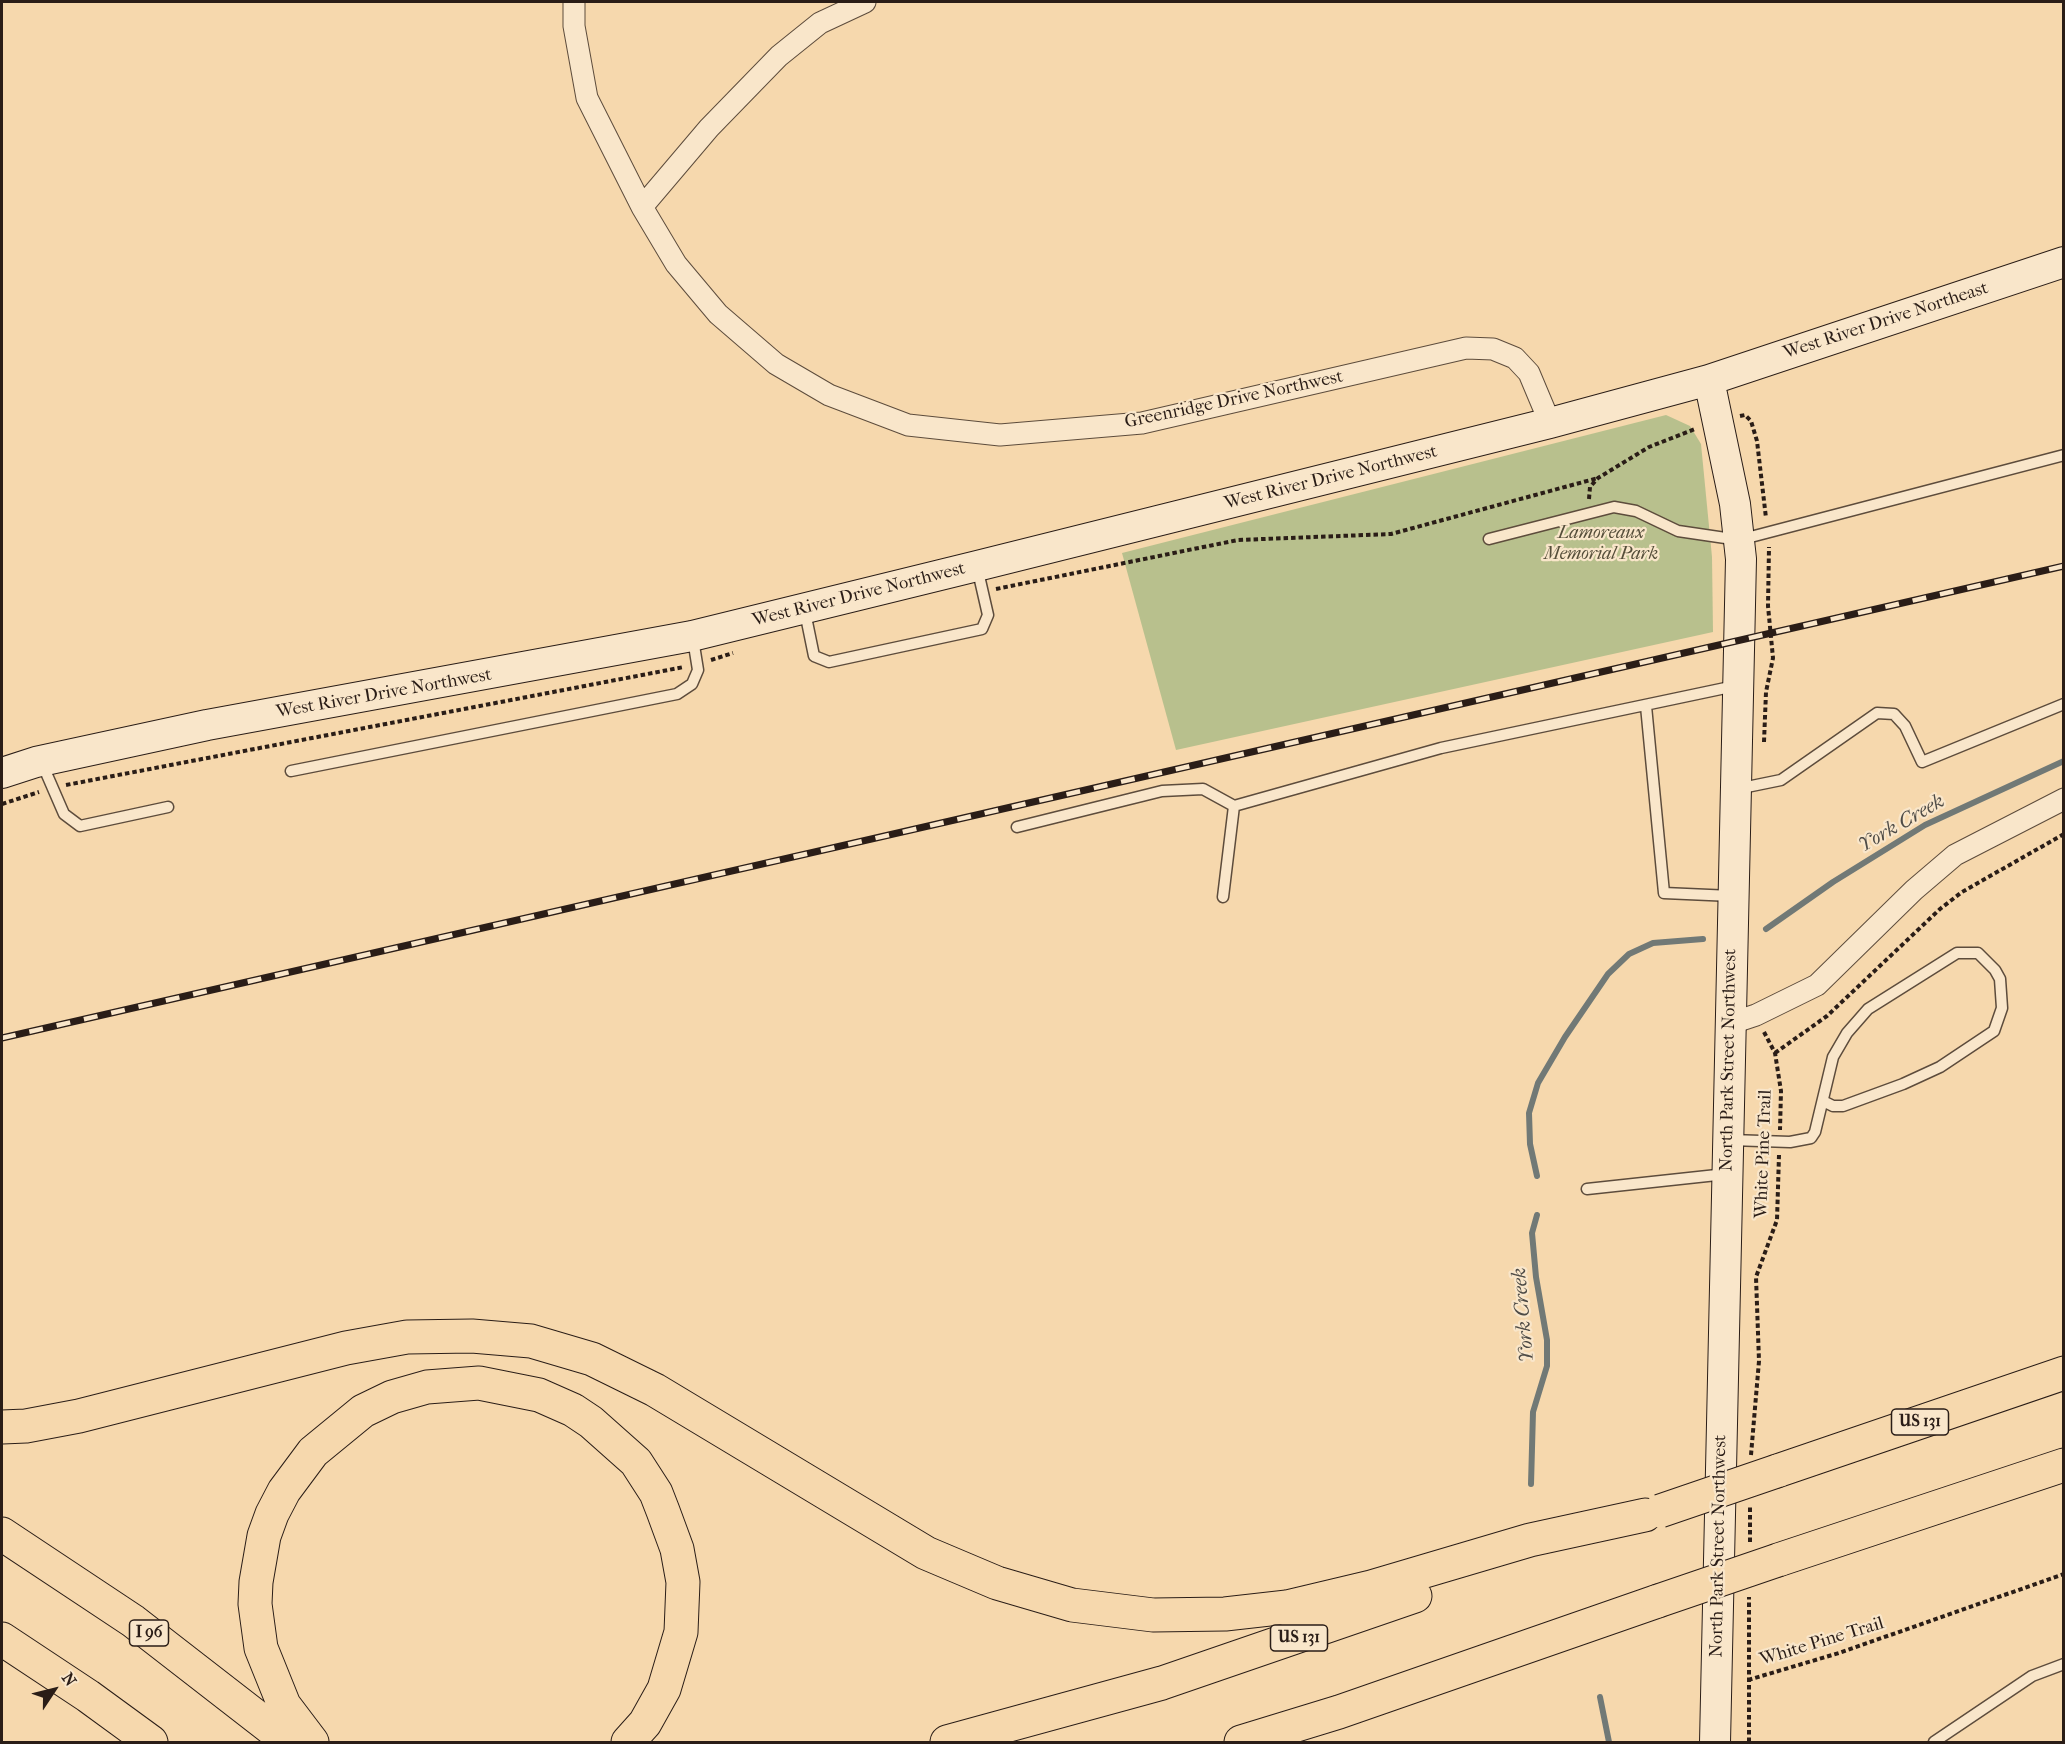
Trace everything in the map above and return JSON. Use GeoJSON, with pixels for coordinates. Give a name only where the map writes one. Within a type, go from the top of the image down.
{"type":"FeatureCollection","features":[{"type":"Feature","properties":{"kind":"highway"},"geometry":{"type":"LineString","coordinates":[[2,1427],[26,1426],[79,1416],[346,1348],[407,1337],[472,1336],[531,1341],[592,1359],[655,1390],[926,1552],[997,1583],[1072,1605],[1153,1615],[1225,1614],[1287,1606],[1371,1587],[1521,1542],[1653,1513]]}},
{"type":"Feature","properties":{"kind":"highway","name":"US 131"},"geometry":{"type":"LineString","coordinates":[[947,1743],[1143,1689],[1231,1661],[1653,1513],[1764,1465],[2064,1373]]}},
{"type":"Feature","properties":{"kind":"highway"},"geometry":{"type":"LineString","coordinates":[[312,1743],[284,1705],[261,1648],[255,1604],[256,1582],[264,1536],[272,1514],[284,1491],[313,1452],[363,1411],[411,1391],[462,1383],[497,1385],[517,1389],[539,1395],[573,1410],[622,1447],[656,1493],[679,1557],[683,1582],[682,1616],[676,1656],[664,1689],[645,1723],[628,1743]]}},
{"type":"Feature","properties":{"kind":"highway"},"geometry":{"type":"LineString","coordinates":[[1242,1743],[1339,1712],[1658,1601],[1764,1556],[2064,1465]]}},
{"type":"Feature","properties":{"kind":"highway","name":"I 96"},"geometry":{"type":"LineString","coordinates":[[2,1533],[133,1621],[289,1743]]}},
{"type":"Feature","properties":{"kind":"highway"},"geometry":{"type":"LineString","coordinates":[[2,1639],[88,1696],[151,1743]]}},
{"type":"Feature","properties":{"kind":"highway"},"geometry":{"type":"LineString","coordinates":[[1276,1743],[1339,1712]]}},
{"type":"Feature","properties":{"kind":"main road","name":"West River Drive Northeast"},"geometry":{"type":"LineString","coordinates":[[1709,380],[2064,262]]}},
{"type":"Feature","properties":{"kind":"main road","name":"West River Drive Northwest"},"geometry":{"type":"LineString","coordinates":[[2,773],[41,761],[207,725],[692,636],[1550,423],[1709,380]]}},
{"type":"Feature","properties":{"kind":"main road","name":"North Park Street Northwest"},"geometry":{"type":"LineString","coordinates":[[1709,380],[1742,559],[1729,1024],[1715,1743]]}},
{"type":"Feature","properties":{"kind":"street","name":"Greenridge Drive Northwest"},"geometry":{"type":"LineString","coordinates":[[574,2],[574,26],[587,98],[642,207],[676,264],[718,314],[776,364],[829,395],[908,425],[1000,435],[1142,423],[1466,348],[1493,349],[1515,358],[1536,387],[1550,423]]}},
{"type":"Feature","properties":{"kind":"street"},"geometry":{"type":"LineString","coordinates":[[642,207],[709,128],[779,56],[820,23],[865,2]]}},
{"type":"Feature","properties":{"kind":"street"},"geometry":{"type":"LineString","coordinates":[[1729,1024],[1765,1011],[1817,985],[1914,890],[1955,855],[2064,799]]}},
{"type":"Feature","properties":{"kind":"lane"},"geometry":{"type":"LineString","coordinates":[[1489,539],[1614,507],[1636,511],[1678,531],[1739,540],[2064,455]]}},
{"type":"Feature","properties":{"kind":"lane"},"geometry":{"type":"LineString","coordinates":[[805,608],[814,656],[829,662],[982,628],[988,615],[977,566]]}},
{"type":"Feature","properties":{"kind":"lane"},"geometry":{"type":"LineString","coordinates":[[291,771],[677,694],[692,684],[698,670],[692,636]]}},
{"type":"Feature","properties":{"kind":"lane"},"geometry":{"type":"LineString","coordinates":[[1017,827],[1161,791],[1203,789],[1234,806],[1441,748],[1739,685]]}},
{"type":"Feature","properties":{"kind":"lane"},"geometry":{"type":"LineString","coordinates":[[1736,789],[1781,780],[1877,713],[1894,714],[1905,726],[1922,762],[2064,705]]}},
{"type":"Feature","properties":{"kind":"lane"},"geometry":{"type":"LineString","coordinates":[[1646,706],[1664,893],[1732,896]]}},
{"type":"Feature","properties":{"kind":"lane"},"geometry":{"type":"LineString","coordinates":[[41,761],[64,814],[80,826],[168,807]]}},
{"type":"Feature","properties":{"kind":"lane"},"geometry":{"type":"LineString","coordinates":[[1223,897],[1234,806]]}},
{"type":"Feature","properties":{"kind":"lane"},"geometry":{"type":"LineString","coordinates":[[1727,1140],[1780,1142],[1805,1141],[1811,1138],[1815,1132],[1833,1057],[1847,1033],[1868,1009],[1957,953],[1978,953],[1995,970],[2000,979],[2002,1008],[1994,1031],[1940,1067],[1903,1084],[1843,1106],[1833,1106],[1823,1101]]}},
{"type":"Feature","properties":{"kind":"lane"},"geometry":{"type":"LineString","coordinates":[[1587,1189],[1726,1174]]}},
{"type":"Feature","properties":{"kind":"lane"},"geometry":{"type":"LineString","coordinates":[[1934,1743],[2032,1676],[2064,1664]]}},
{"type":"Feature","properties":{"kind":"path","name":"White Pine Trail"},"geometry":{"type":"LineString","coordinates":[[1764,1465],[1756,1277],[1777,1220],[1781,1091],[1775,1053],[1827,1016],[1947,903],[1986,877],[2064,834]]}},
{"type":"Feature","properties":{"kind":"path"},"geometry":{"type":"LineString","coordinates":[[1750,1506],[1764,1556]]}},
{"type":"Feature","properties":{"kind":"path","name":"White Pine Trail"},"geometry":{"type":"LineString","coordinates":[[1749,1587],[1748,1680],[1839,1653],[2064,1574]]}},
{"type":"Feature","properties":{"kind":"path"},"geometry":{"type":"LineString","coordinates":[[1748,1680],[1749,1743]]}},
{"type":"Feature","properties":{"kind":"green space","name":"Lamoreaux Memorial Park"},"geometry":{"type":"Polygon","coordinates":[[[1666,415],[1690,426],[1701,444],[1712,557],[1713,632],[1176,750],[1122,553],[1666,415]]]}},
{"type":"Feature","properties":{"kind":"waterway","name":"York Creek"},"geometry":{"type":"LineString","coordinates":[[1766,929],[1833,882],[1925,825],[2064,761]]}},
{"type":"Feature","properties":{"kind":"waterway","name":"York Creek"},"geometry":{"type":"LineString","coordinates":[[1537,1176],[1530,1144],[1529,1113],[1538,1083],[1565,1037],[1608,974],[1629,954],[1653,943],[1703,939]]}},
{"type":"Feature","properties":{"kind":"waterway","name":"York Creek"},"geometry":{"type":"LineString","coordinates":[[1531,1484],[1533,1412],[1547,1366],[1547,1340],[1536,1277],[1532,1233],[1537,1215]]}},
{"type":"Feature","properties":{"kind":"waterway","name":"York Creek"},"geometry":{"type":"LineString","coordinates":[[1600,1697],[1609,1742]]}},
{"type":"Feature","properties":{"kind":"railway"},"geometry":{"type":"LineString","coordinates":[[2,1038],[2064,566]]}}]}
